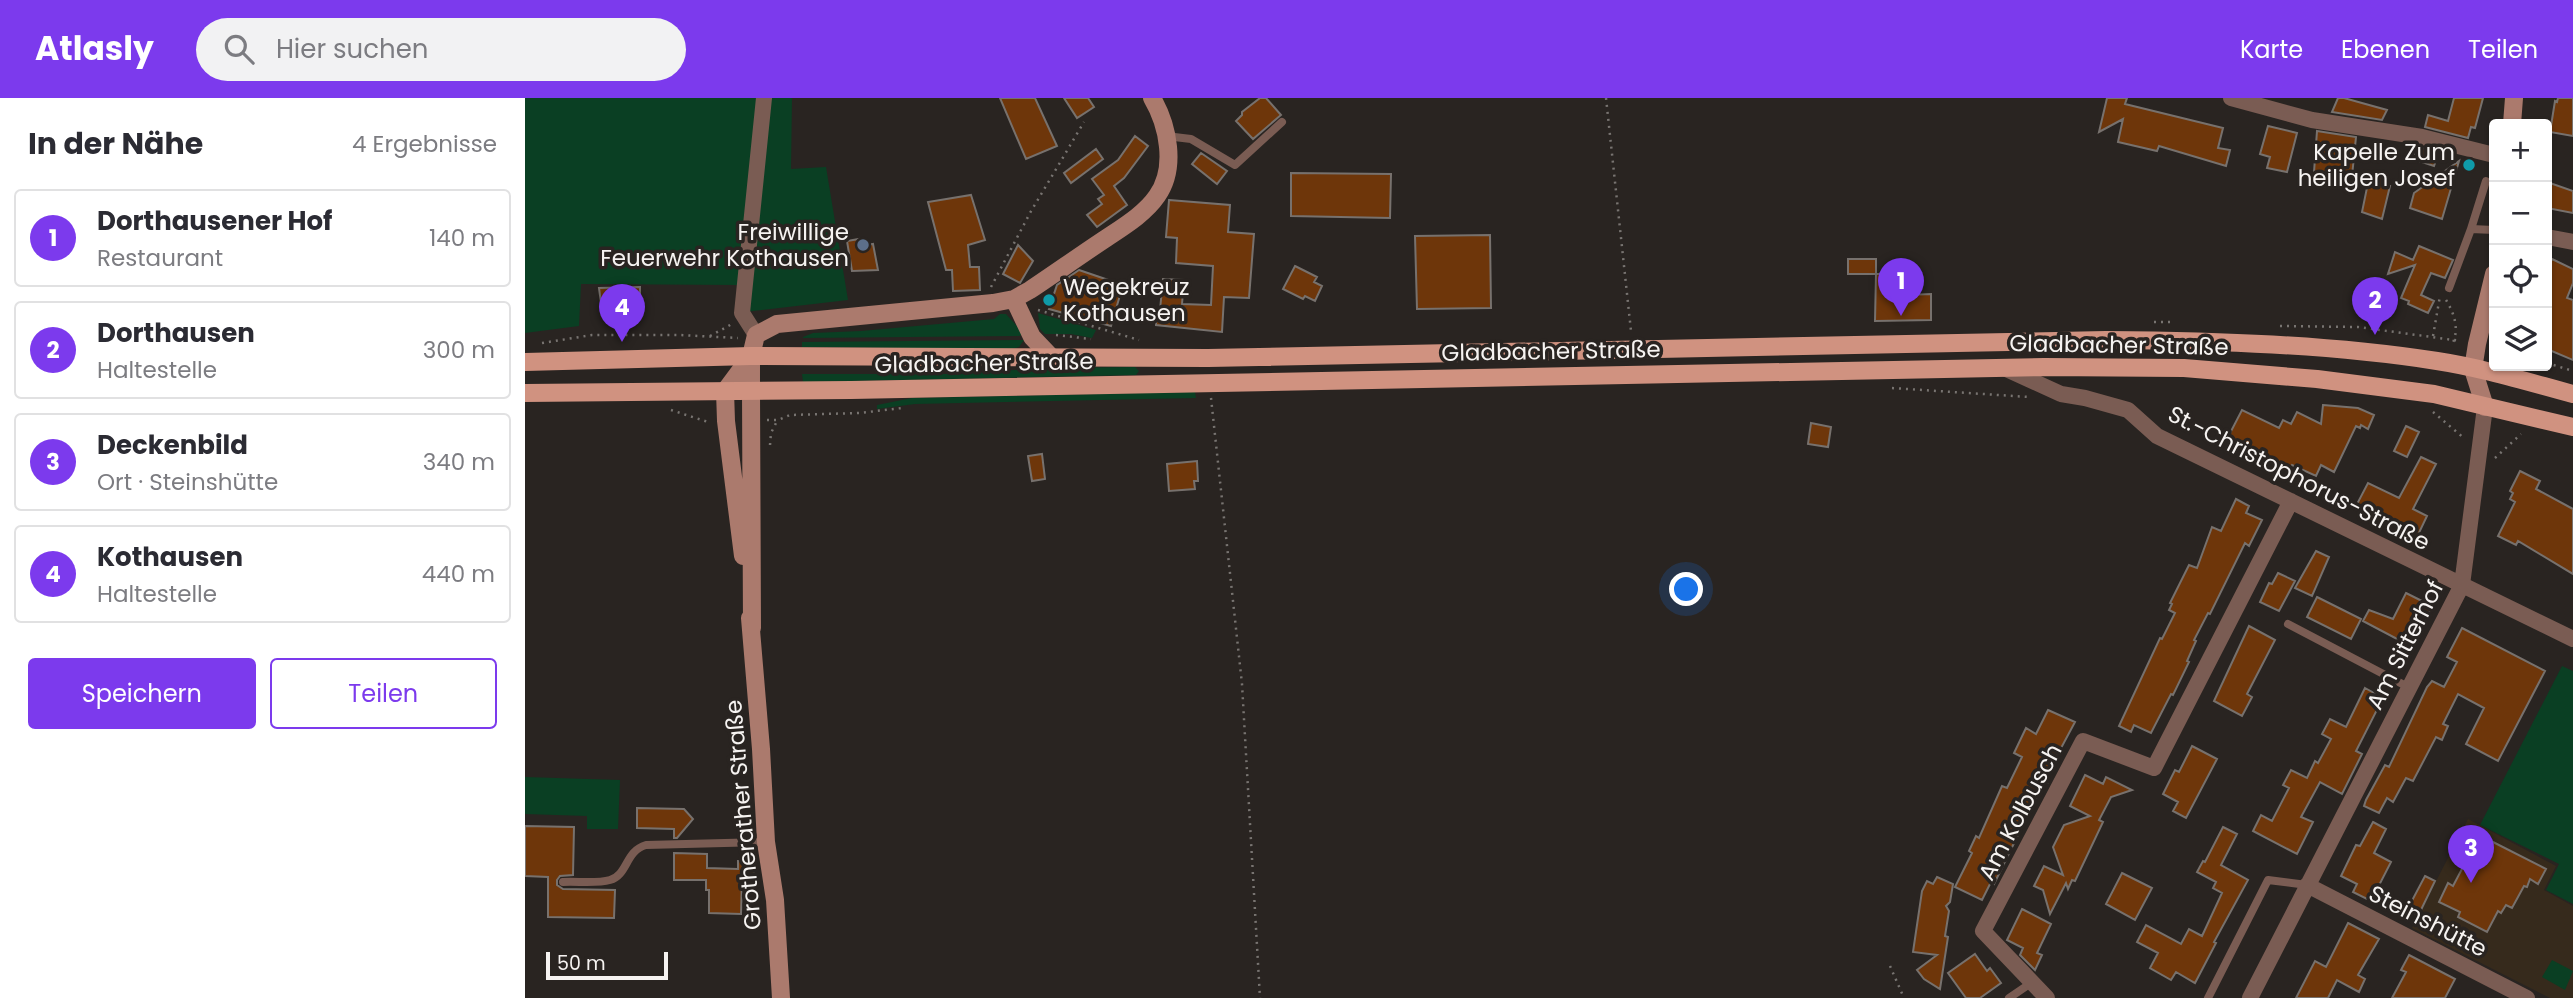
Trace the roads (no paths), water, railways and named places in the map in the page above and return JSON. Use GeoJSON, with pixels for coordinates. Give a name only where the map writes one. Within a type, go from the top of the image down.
{"type":"FeatureCollection","features":[{"type":"Feature","properties":{"kind":"main road","name":"Gladbacher Straße"},"geometry":{"type":"LineString","coordinates":[[525,362],[754,344],[1052,358],[1263,357],[2106,340],[2210,341],[2371,352],[2489,370]]}},
{"type":"Feature","properties":{"kind":"main road","name":"Gladbacher Straße"},"geometry":{"type":"LineString","coordinates":[[525,393],[2004,368],[2184,368],[2249,372],[2419,392],[2573,427]]}},
{"type":"Feature","properties":{"kind":"main road","name":"Gladbacher Straße"},"geometry":{"type":"LineString","coordinates":[[2501,371],[2573,394]]}},
{"type":"Feature","properties":{"kind":"street"},"geometry":{"type":"LineString","coordinates":[[754,344],[742,313],[764,98]]}},
{"type":"Feature","properties":{"kind":"street"},"geometry":{"type":"LineString","coordinates":[[725,391],[754,344],[777,324],[984,304],[1016,305],[1131,221],[1158,196],[1167,171],[1169,146],[1159,110],[1152,98]]}},
{"type":"Feature","properties":{"kind":"street"},"geometry":{"type":"LineString","coordinates":[[2231,98],[2312,120],[2422,137],[2489,154]]}},
{"type":"Feature","properties":{"kind":"street"},"geometry":{"type":"LineString","coordinates":[[2512,119],[2514,98]]}},
{"type":"Feature","properties":{"kind":"street"},"geometry":{"type":"LineString","coordinates":[[2552,238],[2573,242]]}},
{"type":"Feature","properties":{"kind":"street"},"geometry":{"type":"LineString","coordinates":[[2485,407],[2473,369],[2489,295]]}},
{"type":"Feature","properties":{"kind":"street"},"geometry":{"type":"LineString","coordinates":[[1016,305],[1032,337],[1052,358]]}},
{"type":"Feature","properties":{"kind":"street","name":"Grotherather Straße"},"geometry":{"type":"LineString","coordinates":[[752,628],[751,391],[754,344]]}},
{"type":"Feature","properties":{"kind":"street","name":"St.-Christophorus-Straße"},"geometry":{"type":"LineString","coordinates":[[2004,368],[2060,394],[2129,410],[2157,436],[2573,639]]}},
{"type":"Feature","properties":{"kind":"street"},"geometry":{"type":"LineString","coordinates":[[2485,407],[2498,371]]}},
{"type":"Feature","properties":{"kind":"street","name":"Grotherather Straße"},"geometry":{"type":"LineString","coordinates":[[725,391],[726,421],[752,628],[766,842],[777,914],[781,998]]}},
{"type":"Feature","properties":{"kind":"street","name":"Am Sitterhof"},"geometry":{"type":"LineString","coordinates":[[2250,998],[2462,584],[2485,407]]}},
{"type":"Feature","properties":{"kind":"street","name":"Am Kolbusch"},"geometry":{"type":"LineString","coordinates":[[2047,998],[1983,931],[2083,741],[2154,768],[2291,501]]}},
{"type":"Feature","properties":{"kind":"street","name":"Steinshütte"},"geometry":{"type":"LineString","coordinates":[[2307,885],[2527,998]]}},
{"type":"Feature","properties":{"kind":"lane"},"geometry":{"type":"LineString","coordinates":[[1166,136],[1191,139],[1235,165],[1282,122]]}},
{"type":"Feature","properties":{"kind":"lane"},"geometry":{"type":"LineString","coordinates":[[2446,291],[2472,229],[2486,181]]}},
{"type":"Feature","properties":{"kind":"lane"},"geometry":{"type":"LineString","coordinates":[[2472,229],[2489,230]]}},
{"type":"Feature","properties":{"kind":"lane"},"geometry":{"type":"LineString","coordinates":[[2288,624],[2410,688]]}},
{"type":"Feature","properties":{"kind":"lane"},"geometry":{"type":"LineString","coordinates":[[563,882],[609,881],[623,869],[632,851],[646,845],[766,842]]}},
{"type":"Feature","properties":{"kind":"lane"},"geometry":{"type":"LineString","coordinates":[[2208,998],[2268,880],[2307,885]]}},
{"type":"Feature","properties":{"kind":"lane"},"geometry":{"type":"LineString","coordinates":[[2009,998],[2031,983]]}},
{"type":"Feature","properties":{"kind":"place","name":"Kapelle Zum heiligen Josef"},"geometry":{"type":"Point","coordinates":[2469,165]}},
{"type":"Feature","properties":{"kind":"place","name":"Freiwillige Feuerwehr Kothausen"},"geometry":{"type":"Point","coordinates":[863,245]}},
{"type":"Feature","properties":{"kind":"place","name":"Wegekreuz Kothausen"},"geometry":{"type":"Point","coordinates":[1049,300]}},
{"type":"Feature","properties":{"kind":"place","name":"Dorthausener Hof"},"geometry":{"type":"Point","coordinates":[1901,316]}},
{"type":"Feature","properties":{"kind":"place","name":"Dorthausen"},"geometry":{"type":"Point","coordinates":[2375,335]}},
{"type":"Feature","properties":{"kind":"place","name":"Kothausen"},"geometry":{"type":"Point","coordinates":[622,342]}},
{"type":"Feature","properties":{"kind":"place","name":"Deckenbild"},"geometry":{"type":"Point","coordinates":[2471,883]}}]}
